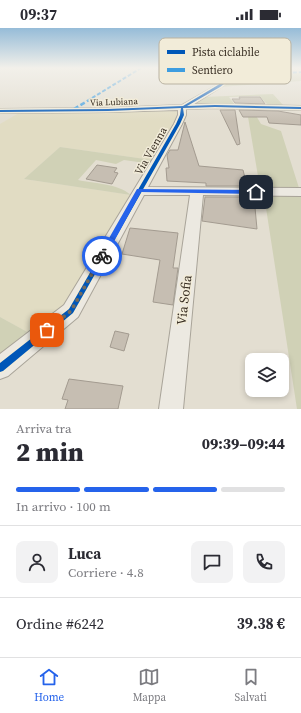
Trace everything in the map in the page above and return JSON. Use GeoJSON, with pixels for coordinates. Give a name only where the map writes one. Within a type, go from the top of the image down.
{"type":"FeatureCollection","features":[{"type":"Feature","properties":{"kind":"street"},"geometry":{"type":"LineString","coordinates":[[182,108],[218,86]]}},
{"type":"Feature","properties":{"kind":"street","name":"Via Lubiana"},"geometry":{"type":"LineString","coordinates":[[0,111],[58,111],[215,106],[301,108]]}},
{"type":"Feature","properties":{"kind":"street","name":"Via Vienna"},"geometry":{"type":"LineString","coordinates":[[0,368],[71,311],[178,124],[182,115],[182,108]]}},
{"type":"Feature","properties":{"kind":"street"},"geometry":{"type":"LineString","coordinates":[[140,191],[301,192]]}},
{"type":"Feature","properties":{"kind":"street","name":"Via Sofia"},"geometry":{"type":"LineString","coordinates":[[171,409],[197,191]]}},
{"type":"Feature","properties":{"kind":"shaded area"},"geometry":{"type":"Polygon","coordinates":[[[180,111],[169,132],[162,134],[158,142],[160,146],[152,160],[60,147],[24,179],[131,195],[111,233],[63,305],[50,320],[31,334],[0,317],[0,124],[19,113],[180,111]]]}},
{"type":"Feature","properties":{"kind":"green space"},"geometry":{"type":"Polygon","coordinates":[[[273,94],[283,105],[268,105],[259,96],[229,97],[235,105],[189,106],[203,97],[273,94]]]}},
{"type":"Feature","properties":{"kind":"green space"},"geometry":{"type":"Polygon","coordinates":[[[247,111],[255,114],[261,124],[281,131],[299,188],[260,188],[247,111]]]}},
{"type":"Feature","properties":{"kind":"green space"},"geometry":{"type":"Polygon","coordinates":[[[60,147],[152,160],[145,163],[124,160],[116,164],[96,160],[78,180],[106,184],[119,188],[131,195],[24,179],[60,147]]]}},
{"type":"Feature","properties":{"kind":"green space"},"geometry":{"type":"Polygon","coordinates":[[[264,195],[301,195],[301,409],[297,409],[264,195]]]}},
{"type":"Feature","properties":{"kind":"green space"},"geometry":{"type":"Polygon","coordinates":[[[0,317],[31,334],[0,357],[0,317]]]}},
{"type":"Feature","properties":{"kind":"building"},"geometry":{"type":"Polygon","coordinates":[[[239,97],[260,97],[265,104],[235,103],[232,99],[240,99],[239,97]]]}},
{"type":"Feature","properties":{"kind":"building"},"geometry":{"type":"Polygon","coordinates":[[[220,110],[235,110],[240,144],[237,145],[220,110]]]}},
{"type":"Feature","properties":{"kind":"building"},"geometry":{"type":"Polygon","coordinates":[[[239,110],[278,111],[301,115],[301,125],[269,123],[267,117],[243,117],[239,110]]]}},
{"type":"Feature","properties":{"kind":"building"},"geometry":{"type":"Polygon","coordinates":[[[185,122],[199,166],[243,170],[247,186],[206,186],[206,183],[167,181],[166,168],[169,168],[167,155],[170,150],[178,150],[185,122]]]}},
{"type":"Feature","properties":{"kind":"building"},"geometry":{"type":"Polygon","coordinates":[[[97,165],[117,168],[114,172],[118,173],[112,184],[86,179],[97,165]]]}},
{"type":"Feature","properties":{"kind":"building"},"geometry":{"type":"Polygon","coordinates":[[[205,197],[254,197],[257,229],[202,221],[205,197]]]}},
{"type":"Feature","properties":{"kind":"building"},"geometry":{"type":"Polygon","coordinates":[[[130,228],[178,233],[173,268],[178,268],[173,305],[153,302],[160,260],[122,254],[130,228]]]}},
{"type":"Feature","properties":{"kind":"building"},"geometry":{"type":"Polygon","coordinates":[[[115,331],[129,334],[124,351],[110,347],[115,331]]]}},
{"type":"Feature","properties":{"kind":"building"},"geometry":{"type":"Polygon","coordinates":[[[69,379],[123,386],[118,409],[65,409],[68,400],[62,399],[69,379]]]}},
{"type":"Feature","properties":{"kind":"marked path"},"geometry":{"type":"LineString","coordinates":[[74,109],[112,86]]}},
{"type":"Feature","properties":{"kind":"cycle path"},"geometry":{"type":"LineString","coordinates":[[0,368],[71,311],[178,124],[182,115],[182,108],[219,86]]}},
{"type":"Feature","properties":{"kind":"cycle path"},"geometry":{"type":"LineString","coordinates":[[0,111],[108,110],[215,106],[301,108]]}},
{"type":"Feature","properties":{"kind":"way so far"},"geometry":{"type":"LineString","coordinates":[[47,330],[71,311],[102,256]]}},
{"type":"Feature","properties":{"kind":"route"},"geometry":{"type":"LineString","coordinates":[[102,256],[140,191],[256,192]]}}]}
